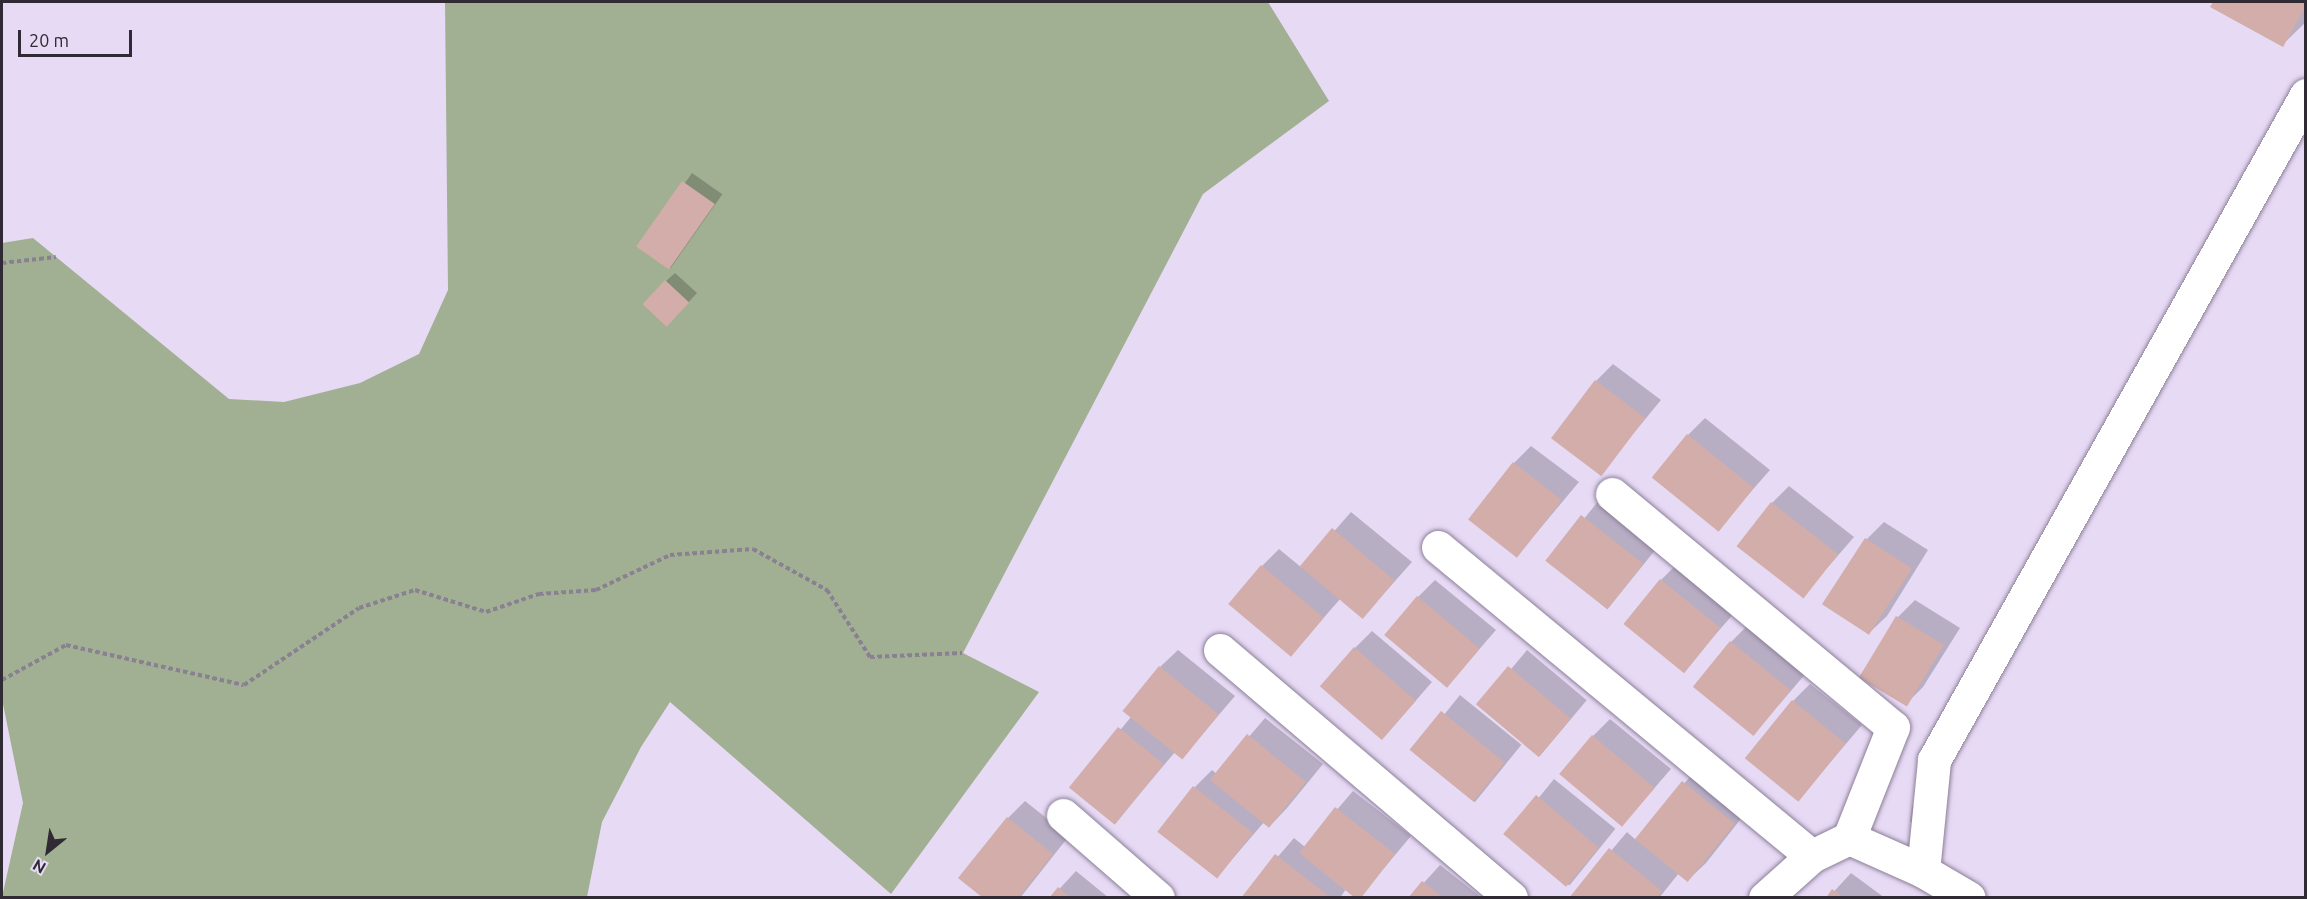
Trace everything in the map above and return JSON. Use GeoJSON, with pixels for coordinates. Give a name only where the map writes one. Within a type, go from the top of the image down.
{"type":"FeatureCollection","features":[{"type":"Feature","properties":{"kind":"street"},"geometry":{"type":"LineString","coordinates":[[1923,871],[1934,760],[2306,95]]}},
{"type":"Feature","properties":{"kind":"street"},"geometry":{"type":"LineString","coordinates":[[1612,495],[1893,727],[1849,838],[1812,856],[1765,897]]}},
{"type":"Feature","properties":{"kind":"street"},"geometry":{"type":"LineString","coordinates":[[1438,547],[1812,856]]}},
{"type":"Feature","properties":{"kind":"street"},"geometry":{"type":"LineString","coordinates":[[1220,650],[1511,897]]}},
{"type":"Feature","properties":{"kind":"street"},"geometry":{"type":"LineString","coordinates":[[1063,815],[1158,897]]}},
{"type":"Feature","properties":{"kind":"street"},"geometry":{"type":"LineString","coordinates":[[1849,838],[1923,871],[1969,897]]}},
{"type":"Feature","properties":{"kind":"path"},"geometry":{"type":"LineString","coordinates":[[2,263],[56,257]]}},
{"type":"Feature","properties":{"kind":"path"},"geometry":{"type":"LineString","coordinates":[[2,680],[66,645],[244,685],[359,608],[415,590],[486,612],[539,594],[596,591],[670,555],[753,549],[826,590],[870,657],[962,653]]}},
{"type":"Feature","properties":{"kind":"green space"},"geometry":{"type":"Polygon","coordinates":[[[445,2],[1268,2],[1329,101],[1203,194],[963,653],[1039,692],[891,894],[670,702],[641,747],[602,822],[587,897],[2,897],[23,803],[2,699],[2,243],[33,238],[229,399],[284,402],[360,383],[419,354],[448,290],[445,2]]]}},
{"type":"Feature","properties":{"kind":"building"},"geometry":{"type":"Polygon","coordinates":[[[2213,2],[2306,2],[2306,6],[2283,47],[2210,7],[2213,2]]]}},
{"type":"Feature","properties":{"kind":"building"},"geometry":{"type":"Polygon","coordinates":[[[682,181],[715,204],[669,269],[636,247],[682,181]]]}},
{"type":"Feature","properties":{"kind":"building"},"geometry":{"type":"Polygon","coordinates":[[[665,280],[689,303],[667,327],[642,304],[665,280]]]}},
{"type":"Feature","properties":{"kind":"building"},"geometry":{"type":"Polygon","coordinates":[[[1595,380],[1645,418],[1601,476],[1551,438],[1595,380]]]}},
{"type":"Feature","properties":{"kind":"building"},"geometry":{"type":"Polygon","coordinates":[[[1687,434],[1754,488],[1719,532],[1652,478],[1687,434]]]}},
{"type":"Feature","properties":{"kind":"building"},"geometry":{"type":"Polygon","coordinates":[[[1513,462],[1562,500],[1517,558],[1468,520],[1513,462]]]}},
{"type":"Feature","properties":{"kind":"building"},"geometry":{"type":"Polygon","coordinates":[[[1771,502],[1838,554],[1804,598],[1737,546],[1771,502]]]}},
{"type":"Feature","properties":{"kind":"building"},"geometry":{"type":"Polygon","coordinates":[[[1581,515],[1643,564],[1608,609],[1545,561],[1581,515]]]}},
{"type":"Feature","properties":{"kind":"building"},"geometry":{"type":"Polygon","coordinates":[[[1332,528],[1395,581],[1363,619],[1300,566],[1332,528]]]}},
{"type":"Feature","properties":{"kind":"building"},"geometry":{"type":"Polygon","coordinates":[[[1865,538],[1912,568],[1869,635],[1822,604],[1865,538]]]}},
{"type":"Feature","properties":{"kind":"building"},"geometry":{"type":"Polygon","coordinates":[[[1261,565],[1324,618],[1291,657],[1228,604],[1261,565]]]}},
{"type":"Feature","properties":{"kind":"building"},"geometry":{"type":"Polygon","coordinates":[[[1660,579],[1721,628],[1684,673],[1623,624],[1660,579]]]}},
{"type":"Feature","properties":{"kind":"building"},"geometry":{"type":"Polygon","coordinates":[[[1417,596],[1480,649],[1447,688],[1384,635],[1417,596]]]}},
{"type":"Feature","properties":{"kind":"building"},"geometry":{"type":"Polygon","coordinates":[[[1896,616],[1944,645],[1907,707],[1859,678],[1896,616]]]}},
{"type":"Feature","properties":{"kind":"building"},"geometry":{"type":"Polygon","coordinates":[[[1730,641],[1791,690],[1753,736],[1693,687],[1730,641]]]}},
{"type":"Feature","properties":{"kind":"building"},"geometry":{"type":"Polygon","coordinates":[[[1354,647],[1416,701],[1382,740],[1320,686],[1354,647]]]}},
{"type":"Feature","properties":{"kind":"building"},"geometry":{"type":"Polygon","coordinates":[[[1159,666],[1219,714],[1182,760],[1122,711],[1159,666]]]}},
{"type":"Feature","properties":{"kind":"building"},"geometry":{"type":"Polygon","coordinates":[[[1508,666],[1571,719],[1539,757],[1476,704],[1508,666]]]}},
{"type":"Feature","properties":{"kind":"building"},"geometry":{"type":"Polygon","coordinates":[[[1792,700],[1846,743],[1798,802],[1745,758],[1792,700]]]}},
{"type":"Feature","properties":{"kind":"building"},"geometry":{"type":"Polygon","coordinates":[[[1441,711],[1505,763],[1473,801],[1410,750],[1441,711]]]}},
{"type":"Feature","properties":{"kind":"building"},"geometry":{"type":"Polygon","coordinates":[[[1118,727],[1164,764],[1115,825],[1069,788],[1118,727]]]}},
{"type":"Feature","properties":{"kind":"building"},"geometry":{"type":"Polygon","coordinates":[[[1247,734],[1306,782],[1269,828],[1210,780],[1247,734]]]}},
{"type":"Feature","properties":{"kind":"building"},"geometry":{"type":"Polygon","coordinates":[[[1592,735],[1655,788],[1622,827],[1559,774],[1592,735]]]}},
{"type":"Feature","properties":{"kind":"building"},"geometry":{"type":"Polygon","coordinates":[[[1682,781],[1735,824],[1688,882],[1635,839],[1682,781]]]}},
{"type":"Feature","properties":{"kind":"building"},"geometry":{"type":"Polygon","coordinates":[[[1193,786],[1253,833],[1217,878],[1157,832],[1193,786]]]}},
{"type":"Feature","properties":{"kind":"building"},"geometry":{"type":"Polygon","coordinates":[[[1536,795],[1599,848],[1566,887],[1503,834],[1536,795]]]}},
{"type":"Feature","properties":{"kind":"building"},"geometry":{"type":"Polygon","coordinates":[[[1335,807],[1395,854],[1361,898],[1355,898],[1299,853],[1335,807]]]}},
{"type":"Feature","properties":{"kind":"building"},"geometry":{"type":"Polygon","coordinates":[[[1007,817],[1053,854],[1018,898],[983,898],[958,878],[1007,817]]]}},
{"type":"Feature","properties":{"kind":"building"},"geometry":{"type":"Polygon","coordinates":[[[1609,848],[1662,891],[1657,898],[1569,898],[1609,848]]]}},
{"type":"Feature","properties":{"kind":"building"},"geometry":{"type":"Polygon","coordinates":[[[1275,854],[1331,898],[1241,898],[1275,854]]]}},
{"type":"Feature","properties":{"kind":"building"},"geometry":{"type":"Polygon","coordinates":[[[1422,881],[1443,898],[1408,898],[1422,881]]]}},
{"type":"Feature","properties":{"kind":"building"},"geometry":{"type":"Polygon","coordinates":[[[1058,887],[1071,898],[1049,898],[1058,887]]]}},
{"type":"Feature","properties":{"kind":"building"},"geometry":{"type":"Polygon","coordinates":[[[1832,889],[1844,898],[1826,898],[1832,889]]]}}]}
